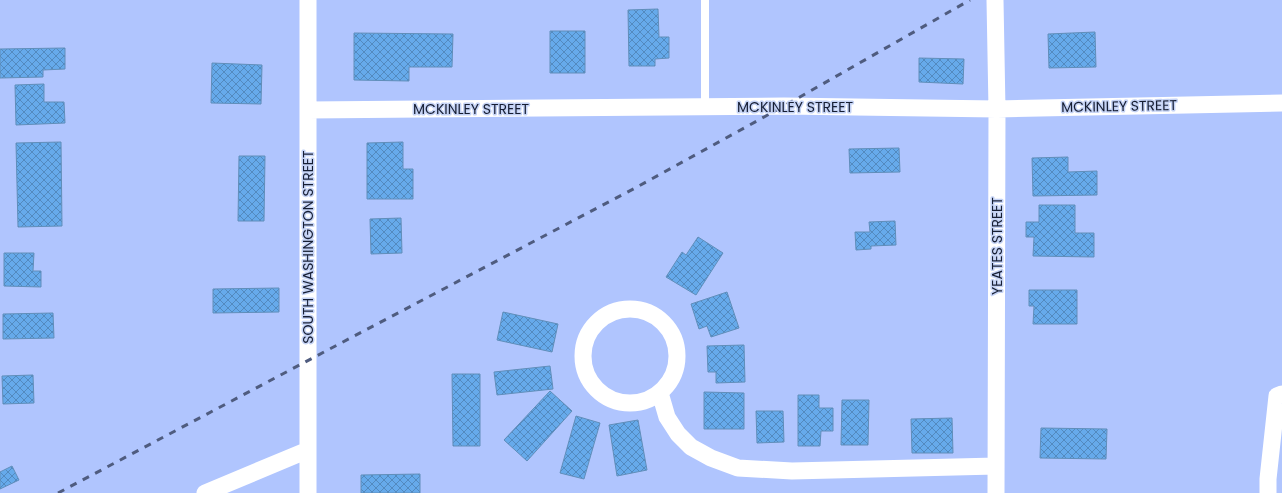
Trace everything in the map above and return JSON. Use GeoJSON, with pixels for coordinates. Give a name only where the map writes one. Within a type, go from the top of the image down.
{"type":"FeatureCollection","features":[{"type":"Feature","properties":{"kind":"street","name":"SOUTH WASHINGTON STREET"},"geometry":{"type":"LineString","coordinates":[[308,0],[308,493]]}},
{"type":"Feature","properties":{"kind":"street","name":"YEATES STREET"},"geometry":{"type":"LineString","coordinates":[[995,0],[998,109],[996,493]]}},
{"type":"Feature","properties":{"kind":"street","name":"MCKINLEY STREET"},"geometry":{"type":"LineString","coordinates":[[308,110],[784,106],[998,109],[1282,103]]}},
{"type":"Feature","properties":{"kind":"street"},"geometry":{"type":"LineString","coordinates":[[636,309],[651,314],[664,323],[672,336],[677,351],[676,367],[670,381],[660,393],[647,401],[631,404],[616,402],[602,395],[591,384],[584,370],[582,354],[585,339],[593,326],[605,316],[620,310],[636,309]]}},
{"type":"Feature","properties":{"kind":"street"},"geometry":{"type":"LineString","coordinates":[[660,393],[667,417],[678,434],[691,447],[711,458],[738,468],[792,471],[996,466]]}},
{"type":"Feature","properties":{"kind":"street"},"geometry":{"type":"LineString","coordinates":[[1268,493],[1268,479],[1277,396],[1282,394]]}},
{"type":"Feature","properties":{"kind":"street"},"geometry":{"type":"LineString","coordinates":[[205,493],[308,450]]}},
{"type":"Feature","properties":{"kind":"lane"},"geometry":{"type":"LineString","coordinates":[[705,0],[705,107]]}},
{"type":"Feature","properties":{"kind":"building"},"geometry":{"type":"Polygon","coordinates":[[[658,9],[659,37],[669,37],[669,58],[655,59],[655,66],[629,66],[628,10],[658,9]]]}},
{"type":"Feature","properties":{"kind":"building"},"geometry":{"type":"Polygon","coordinates":[[[550,31],[585,31],[585,73],[550,73],[550,31]]]}},
{"type":"Feature","properties":{"kind":"building"},"geometry":{"type":"Polygon","coordinates":[[[1095,32],[1096,67],[1049,68],[1048,34],[1095,32]]]}},
{"type":"Feature","properties":{"kind":"building"},"geometry":{"type":"Polygon","coordinates":[[[354,33],[453,34],[452,67],[409,67],[409,81],[354,80],[354,33]]]}},
{"type":"Feature","properties":{"kind":"building"},"geometry":{"type":"Polygon","coordinates":[[[65,48],[65,69],[43,70],[43,77],[0,78],[0,49],[65,48]]]}},
{"type":"Feature","properties":{"kind":"building"},"geometry":{"type":"Polygon","coordinates":[[[919,58],[964,59],[963,84],[919,82],[919,58]]]}},
{"type":"Feature","properties":{"kind":"building"},"geometry":{"type":"Polygon","coordinates":[[[212,63],[262,65],[261,104],[211,103],[212,63]]]}},
{"type":"Feature","properties":{"kind":"building"},"geometry":{"type":"Polygon","coordinates":[[[44,84],[44,102],[64,102],[65,123],[16,125],[15,85],[44,84]]]}},
{"type":"Feature","properties":{"kind":"building"},"geometry":{"type":"Polygon","coordinates":[[[61,142],[62,226],[18,227],[16,143],[61,142]]]}},
{"type":"Feature","properties":{"kind":"building"},"geometry":{"type":"Polygon","coordinates":[[[403,142],[403,169],[413,169],[413,199],[367,199],[367,143],[403,142]]]}},
{"type":"Feature","properties":{"kind":"building"},"geometry":{"type":"Polygon","coordinates":[[[899,148],[900,172],[850,173],[849,149],[899,148]]]}},
{"type":"Feature","properties":{"kind":"building"},"geometry":{"type":"Polygon","coordinates":[[[239,156],[265,156],[264,221],[238,221],[239,156]]]}},
{"type":"Feature","properties":{"kind":"building"},"geometry":{"type":"Polygon","coordinates":[[[1068,157],[1068,172],[1097,171],[1097,195],[1033,196],[1032,158],[1068,157]]]}},
{"type":"Feature","properties":{"kind":"building"},"geometry":{"type":"Polygon","coordinates":[[[1039,205],[1075,205],[1075,233],[1094,233],[1094,257],[1033,256],[1034,237],[1026,237],[1026,222],[1039,222],[1039,205]]]}},
{"type":"Feature","properties":{"kind":"building"},"geometry":{"type":"Polygon","coordinates":[[[401,218],[402,253],[371,254],[370,219],[401,218]]]}},
{"type":"Feature","properties":{"kind":"building"},"geometry":{"type":"Polygon","coordinates":[[[895,221],[896,245],[871,246],[871,249],[856,250],[855,232],[870,232],[869,222],[895,221]]]}},
{"type":"Feature","properties":{"kind":"building"},"geometry":{"type":"Polygon","coordinates":[[[698,237],[723,253],[696,295],[666,277],[682,252],[686,255],[698,237]]]}},
{"type":"Feature","properties":{"kind":"building"},"geometry":{"type":"Polygon","coordinates":[[[4,253],[34,253],[33,271],[41,271],[41,287],[4,286],[4,253]]]}},
{"type":"Feature","properties":{"kind":"building"},"geometry":{"type":"Polygon","coordinates":[[[279,288],[279,312],[213,313],[213,289],[279,288]]]}},
{"type":"Feature","properties":{"kind":"building"},"geometry":{"type":"Polygon","coordinates":[[[1029,290],[1077,290],[1077,324],[1033,324],[1034,306],[1029,306],[1029,290]]]}},
{"type":"Feature","properties":{"kind":"building"},"geometry":{"type":"Polygon","coordinates":[[[727,292],[739,328],[711,337],[707,326],[699,329],[691,304],[727,292]]]}},
{"type":"Feature","properties":{"kind":"building"},"geometry":{"type":"Polygon","coordinates":[[[503,312],[558,324],[552,352],[497,340],[503,312]]]}},
{"type":"Feature","properties":{"kind":"building"},"geometry":{"type":"Polygon","coordinates":[[[53,313],[54,338],[3,339],[3,314],[53,313]]]}},
{"type":"Feature","properties":{"kind":"building"},"geometry":{"type":"Polygon","coordinates":[[[744,345],[745,382],[716,383],[716,372],[708,372],[707,346],[744,345]]]}},
{"type":"Feature","properties":{"kind":"building"},"geometry":{"type":"Polygon","coordinates":[[[550,366],[553,389],[497,395],[494,372],[550,366]]]}},
{"type":"Feature","properties":{"kind":"building"},"geometry":{"type":"Polygon","coordinates":[[[452,374],[480,374],[480,446],[453,446],[452,374]]]}},
{"type":"Feature","properties":{"kind":"building"},"geometry":{"type":"Polygon","coordinates":[[[33,375],[34,403],[3,404],[2,376],[33,375]]]}},
{"type":"Feature","properties":{"kind":"building"},"geometry":{"type":"Polygon","coordinates":[[[550,391],[572,411],[527,461],[504,440],[550,391]]]}},
{"type":"Feature","properties":{"kind":"building"},"geometry":{"type":"Polygon","coordinates":[[[704,392],[744,393],[744,429],[704,429],[704,392]]]}},
{"type":"Feature","properties":{"kind":"building"},"geometry":{"type":"Polygon","coordinates":[[[798,395],[819,395],[819,408],[833,408],[833,431],[821,431],[820,446],[798,446],[798,395]]]}},
{"type":"Feature","properties":{"kind":"building"},"geometry":{"type":"Polygon","coordinates":[[[842,400],[869,400],[868,445],[841,445],[842,400]]]}},
{"type":"Feature","properties":{"kind":"building"},"geometry":{"type":"Polygon","coordinates":[[[756,411],[783,411],[784,442],[757,443],[756,411]]]}},
{"type":"Feature","properties":{"kind":"building"},"geometry":{"type":"Polygon","coordinates":[[[576,416],[600,423],[584,479],[560,473],[576,416]]]}},
{"type":"Feature","properties":{"kind":"building"},"geometry":{"type":"Polygon","coordinates":[[[952,418],[953,453],[912,453],[911,419],[952,418]]]}},
{"type":"Feature","properties":{"kind":"building"},"geometry":{"type":"Polygon","coordinates":[[[638,420],[647,470],[617,476],[609,425],[638,420]]]}},
{"type":"Feature","properties":{"kind":"building"},"geometry":{"type":"Polygon","coordinates":[[[1041,428],[1107,429],[1106,459],[1040,458],[1041,428]]]}},
{"type":"Feature","properties":{"kind":"building"},"geometry":{"type":"Polygon","coordinates":[[[12,466],[19,480],[0,489],[0,472],[12,466]]]}},
{"type":"Feature","properties":{"kind":"building"},"geometry":{"type":"Polygon","coordinates":[[[420,474],[420,493],[361,493],[361,475],[420,474]]]}},
{"type":"Feature","properties":{"kind":"railway"},"geometry":{"type":"LineString","coordinates":[[58,493],[637,187],[784,106],[970,0]]}}]}
